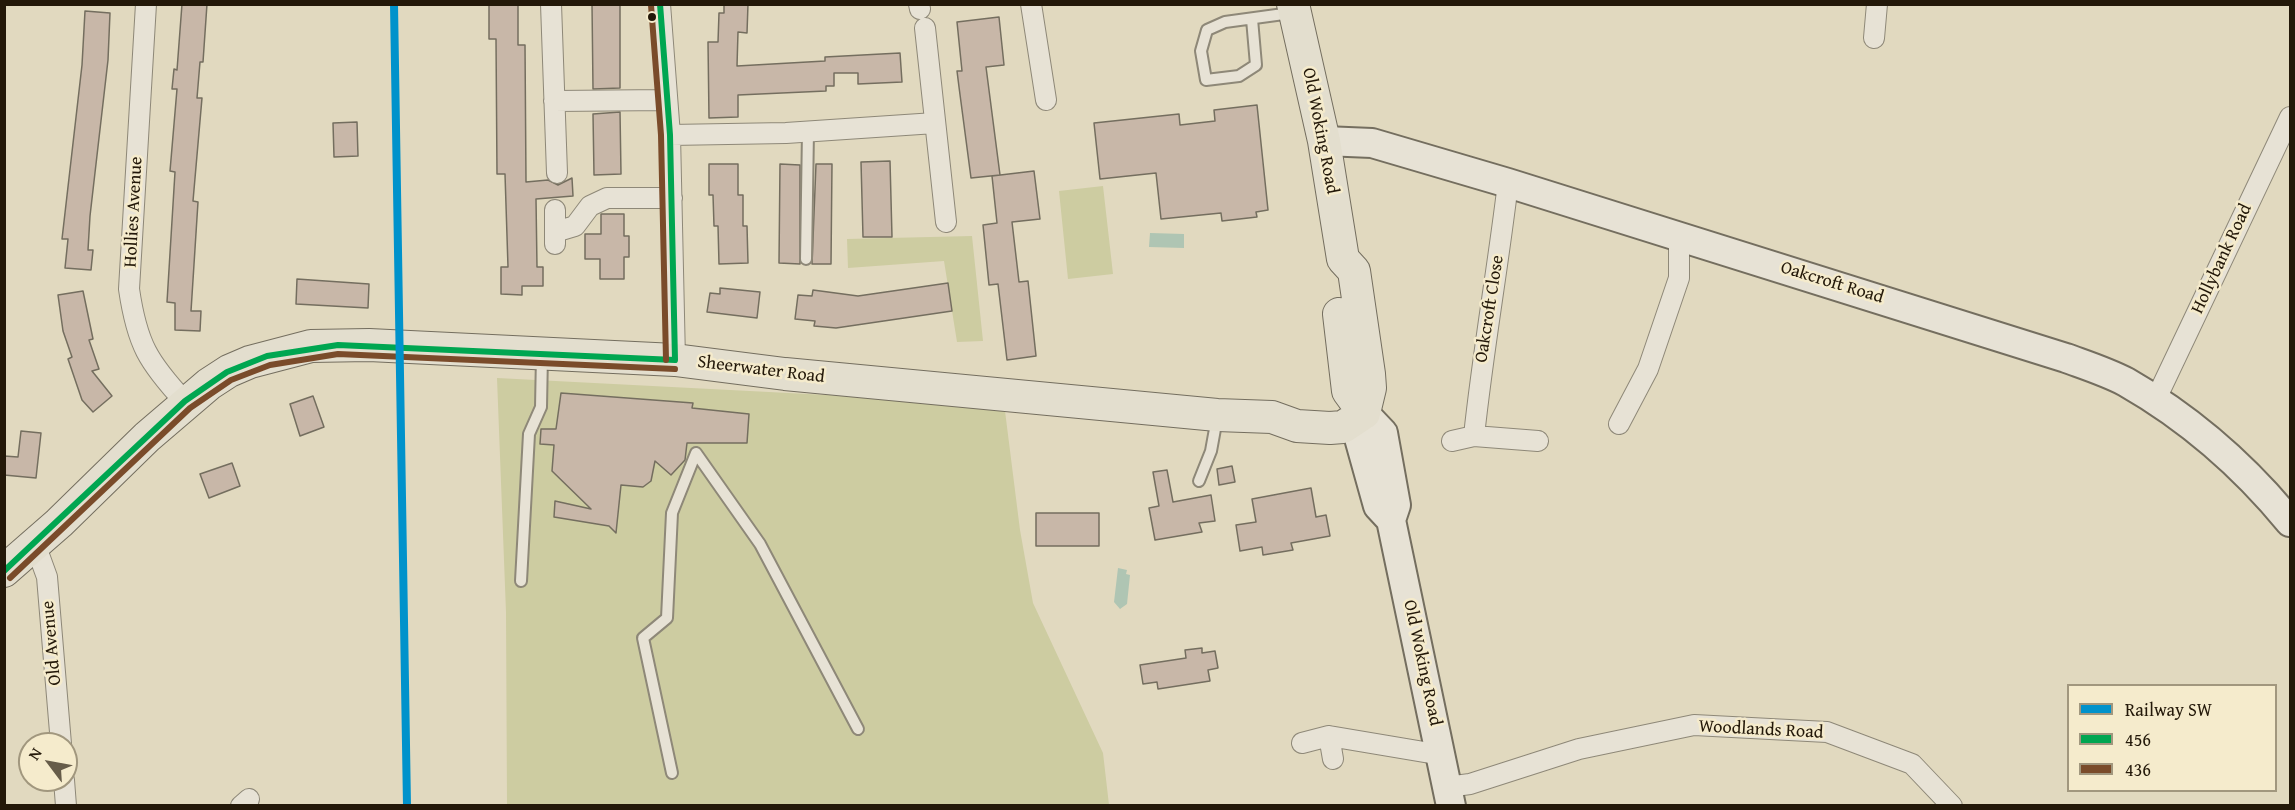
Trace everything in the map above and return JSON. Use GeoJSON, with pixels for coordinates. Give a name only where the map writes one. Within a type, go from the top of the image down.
{"type":"FeatureCollection","features":[{"type":"Feature","properties":{"kind":"main road","name":"Old Woking Road"},"geometry":{"type":"LineString","coordinates":[[1294,8],[1324,141],[1343,259],[1335,277],[1348,391],[1364,413],[1359,438],[1378,506],[1390,520],[1449,796]]}},
{"type":"Feature","properties":{"kind":"main road","name":"Oakcroft Road"},"geometry":{"type":"LineString","coordinates":[[1324,141],[1372,143],[1680,235],[2066,358],[2124,381],[2155,401],[2229,456],[2290,522]]}},
{"type":"Feature","properties":{"kind":"main road","name":"Sheerwater Road"},"geometry":{"type":"LineString","coordinates":[[4,570],[35,544],[185,402],[229,371],[272,355],[311,346],[369,345],[675,360],[797,375],[1217,415],[1272,417],[1297,426],[1343,427],[1364,413]]}},
{"type":"Feature","properties":{"kind":"street","name":"Hollies Avenue"},"geometry":{"type":"LineString","coordinates":[[146,4],[129,289],[142,347],[152,364],[185,402]]}},
{"type":"Feature","properties":{"kind":"street"},"geometry":{"type":"LineString","coordinates":[[551,4],[556,173]]}},
{"type":"Feature","properties":{"kind":"street"},"geometry":{"type":"LineString","coordinates":[[660,4],[670,135],[675,360]]}},
{"type":"Feature","properties":{"kind":"street"},"geometry":{"type":"LineString","coordinates":[[1031,4],[1046,100]]}},
{"type":"Feature","properties":{"kind":"street"},"geometry":{"type":"LineString","coordinates":[[1874,38],[1877,4]]}},
{"type":"Feature","properties":{"kind":"street"},"geometry":{"type":"LineString","coordinates":[[925,28],[946,222]]}},
{"type":"Feature","properties":{"kind":"street"},"geometry":{"type":"LineString","coordinates":[[554,101],[667,100]]}},
{"type":"Feature","properties":{"kind":"street","name":"Hollybank Road"},"geometry":{"type":"LineString","coordinates":[[2155,401],[2290,117]]}},
{"type":"Feature","properties":{"kind":"street"},"geometry":{"type":"LineString","coordinates":[[670,135],[808,131],[935,123]]}},
{"type":"Feature","properties":{"kind":"street","name":"Oakcroft Close"},"geometry":{"type":"LineString","coordinates":[[1474,436],[1483,347],[1501,242],[1508,183]]}},
{"type":"Feature","properties":{"kind":"street"},"geometry":{"type":"LineString","coordinates":[[555,210],[555,238],[575,226],[590,206],[607,198],[672,198]]}},
{"type":"Feature","properties":{"kind":"street"},"geometry":{"type":"LineString","coordinates":[[1619,424],[1648,369],[1678,278],[1680,235]]}},
{"type":"Feature","properties":{"kind":"street"},"geometry":{"type":"LineString","coordinates":[[1452,441],[1474,436],[1538,441]]}},
{"type":"Feature","properties":{"kind":"street","name":"Old Avenue"},"geometry":{"type":"LineString","coordinates":[[35,544],[47,577],[60,732]]}},
{"type":"Feature","properties":{"kind":"street","name":"Woodlands Road"},"geometry":{"type":"LineString","coordinates":[[1449,796],[1470,784],[1579,749],[1694,725],[1827,732],[1912,764],[1952,806]]}},
{"type":"Feature","properties":{"kind":"street"},"geometry":{"type":"LineString","coordinates":[[1329,736],[1333,759]]}},
{"type":"Feature","properties":{"kind":"street"},"geometry":{"type":"LineString","coordinates":[[1302,743],[1329,736],[1442,755]]}},
{"type":"Feature","properties":{"kind":"lane"},"geometry":{"type":"LineString","coordinates":[[1252,19],[1256,65],[1239,76],[1206,80],[1201,51],[1206,30],[1225,22],[1252,19],[1294,8]]}},
{"type":"Feature","properties":{"kind":"lane"},"geometry":{"type":"LineString","coordinates":[[806,259],[808,131]]}},
{"type":"Feature","properties":{"kind":"lane"},"geometry":{"type":"LineString","coordinates":[[521,581],[529,434],[542,407],[542,354]]}},
{"type":"Feature","properties":{"kind":"lane"},"geometry":{"type":"LineString","coordinates":[[1199,481],[1211,451],[1217,415]]}},
{"type":"Feature","properties":{"kind":"lane"},"geometry":{"type":"LineString","coordinates":[[672,773],[643,638],[667,618],[672,513],[696,453],[760,544],[858,729]]}},
{"type":"Feature","properties":{"kind":"green space"},"geometry":{"type":"Polygon","coordinates":[[[1103,186],[1113,274],[1068,279],[1059,191],[1103,186]]]}},
{"type":"Feature","properties":{"kind":"green space"},"geometry":{"type":"Polygon","coordinates":[[[972,236],[983,341],[957,342],[944,261],[848,268],[847,239],[972,236]]]}},
{"type":"Feature","properties":{"kind":"green space"},"geometry":{"type":"Polygon","coordinates":[[[497,378],[866,397],[1005,411],[1020,530],[1033,603],[1103,753],[1109,805],[507,805],[506,612],[497,378]]]}},
{"type":"Feature","properties":{"kind":"shaded area"},"geometry":{"type":"Polygon","coordinates":[[[1150,233],[1184,234],[1184,248],[1149,247],[1150,233]]]}},
{"type":"Feature","properties":{"kind":"shaded area"},"geometry":{"type":"Polygon","coordinates":[[[1118,568],[1127,570],[1126,574],[1130,575],[1127,604],[1120,609],[1114,602],[1118,568]]]}},
{"type":"Feature","properties":{"kind":"building"},"geometry":{"type":"Polygon","coordinates":[[[182,4],[207,4],[203,62],[200,62],[197,98],[202,98],[193,201],[198,202],[191,311],[201,311],[200,331],[175,330],[175,303],[167,302],[175,172],[170,171],[177,89],[172,89],[174,69],[177,70],[182,4]]]}},
{"type":"Feature","properties":{"kind":"building"},"geometry":{"type":"Polygon","coordinates":[[[489,4],[518,4],[518,45],[525,45],[526,182],[548,180],[558,185],[572,178],[573,196],[536,199],[537,267],[543,267],[543,286],[522,286],[522,295],[501,294],[501,267],[508,267],[505,174],[497,174],[496,39],[489,39],[489,4]]]}},
{"type":"Feature","properties":{"kind":"building"},"geometry":{"type":"Polygon","coordinates":[[[592,4],[620,4],[620,88],[593,89],[592,4]]]}},
{"type":"Feature","properties":{"kind":"building"},"geometry":{"type":"Polygon","coordinates":[[[724,4],[748,4],[747,33],[738,32],[737,66],[825,61],[825,57],[900,53],[902,82],[858,84],[858,73],[834,73],[834,86],[826,86],[826,91],[738,95],[738,117],[709,118],[708,42],[718,42],[719,13],[724,13],[724,4]]]}},
{"type":"Feature","properties":{"kind":"building"},"geometry":{"type":"Polygon","coordinates":[[[85,11],[110,13],[108,60],[90,216],[88,250],[93,250],[91,270],[65,268],[68,239],[62,239],[82,65],[85,11]]]}},
{"type":"Feature","properties":{"kind":"building"},"geometry":{"type":"Polygon","coordinates":[[[999,17],[1004,65],[986,67],[1000,175],[971,178],[957,71],[962,71],[957,22],[999,17]]]}},
{"type":"Feature","properties":{"kind":"building"},"geometry":{"type":"Polygon","coordinates":[[[1257,105],[1268,210],[1256,212],[1257,217],[1222,221],[1221,213],[1161,219],[1156,173],[1100,179],[1094,123],[1179,114],[1180,125],[1215,121],[1214,110],[1257,105]]]}},
{"type":"Feature","properties":{"kind":"building"},"geometry":{"type":"Polygon","coordinates":[[[620,112],[621,174],[594,175],[593,114],[620,112]]]}},
{"type":"Feature","properties":{"kind":"building"},"geometry":{"type":"Polygon","coordinates":[[[357,122],[358,156],[334,157],[333,123],[357,122]]]}},
{"type":"Feature","properties":{"kind":"building"},"geometry":{"type":"Polygon","coordinates":[[[890,161],[892,237],[863,237],[861,162],[890,161]]]}},
{"type":"Feature","properties":{"kind":"building"},"geometry":{"type":"Polygon","coordinates":[[[709,164],[738,164],[738,195],[743,195],[743,226],[747,226],[748,263],[719,264],[718,226],[714,226],[713,195],[709,195],[709,164]]]}},
{"type":"Feature","properties":{"kind":"building"},"geometry":{"type":"Polygon","coordinates":[[[780,164],[800,165],[800,264],[779,263],[780,164]]]}},
{"type":"Feature","properties":{"kind":"building"},"geometry":{"type":"Polygon","coordinates":[[[816,164],[832,164],[831,264],[812,264],[816,164]]]}},
{"type":"Feature","properties":{"kind":"building"},"geometry":{"type":"Polygon","coordinates":[[[1034,171],[1040,219],[1012,222],[1019,282],[1028,281],[1036,356],[1007,360],[998,284],[989,285],[983,225],[997,223],[992,176],[1034,171]]]}},
{"type":"Feature","properties":{"kind":"building"},"geometry":{"type":"Polygon","coordinates":[[[601,214],[624,214],[624,236],[629,236],[629,257],[624,257],[624,279],[600,279],[600,259],[585,259],[585,234],[601,234],[601,214]]]}},
{"type":"Feature","properties":{"kind":"building"},"geometry":{"type":"Polygon","coordinates":[[[297,279],[369,284],[368,308],[296,304],[297,279]]]}},
{"type":"Feature","properties":{"kind":"building"},"geometry":{"type":"Polygon","coordinates":[[[948,283],[952,311],[836,328],[814,326],[815,321],[795,319],[798,295],[812,296],[813,290],[858,296],[948,283]]]}},
{"type":"Feature","properties":{"kind":"building"},"geometry":{"type":"Polygon","coordinates":[[[720,288],[760,292],[757,318],[707,312],[710,293],[720,294],[720,288]]]}},
{"type":"Feature","properties":{"kind":"building"},"geometry":{"type":"Polygon","coordinates":[[[83,291],[93,339],[89,340],[99,369],[92,371],[112,396],[93,412],[82,400],[68,359],[72,357],[63,331],[58,295],[83,291]]]}},
{"type":"Feature","properties":{"kind":"building"},"geometry":{"type":"Polygon","coordinates":[[[561,393],[693,403],[692,408],[749,414],[747,443],[687,443],[685,460],[671,475],[655,461],[651,481],[643,487],[621,485],[616,533],[609,526],[554,517],[555,501],[591,509],[552,471],[554,445],[540,444],[541,429],[556,429],[561,393]]]}},
{"type":"Feature","properties":{"kind":"building"},"geometry":{"type":"Polygon","coordinates":[[[313,396],[324,427],[300,436],[290,404],[313,396]]]}},
{"type":"Feature","properties":{"kind":"building"},"geometry":{"type":"Polygon","coordinates":[[[21,431],[41,433],[36,478],[4,475],[4,456],[18,457],[21,431]]]}},
{"type":"Feature","properties":{"kind":"building"},"geometry":{"type":"Polygon","coordinates":[[[232,463],[240,486],[209,498],[200,474],[232,463]]]}},
{"type":"Feature","properties":{"kind":"building"},"geometry":{"type":"Polygon","coordinates":[[[1232,466],[1235,482],[1219,485],[1217,469],[1232,466]]]}},
{"type":"Feature","properties":{"kind":"building"},"geometry":{"type":"Polygon","coordinates":[[[1167,470],[1173,502],[1211,495],[1215,521],[1199,523],[1202,532],[1155,540],[1149,508],[1159,506],[1153,472],[1167,470]]]}},
{"type":"Feature","properties":{"kind":"building"},"geometry":{"type":"Polygon","coordinates":[[[1311,488],[1316,517],[1326,515],[1330,536],[1291,543],[1293,550],[1263,555],[1262,547],[1240,551],[1236,525],[1256,522],[1252,499],[1311,488]]]}},
{"type":"Feature","properties":{"kind":"building"},"geometry":{"type":"Polygon","coordinates":[[[1036,513],[1099,513],[1099,546],[1036,546],[1036,513]]]}},
{"type":"Feature","properties":{"kind":"building"},"geometry":{"type":"Polygon","coordinates":[[[1202,648],[1202,653],[1215,651],[1218,668],[1208,670],[1210,681],[1158,689],[1157,682],[1143,684],[1140,665],[1186,658],[1185,650],[1202,648]]]}},
{"type":"Feature","properties":{"kind":"rail line","name":"SW"},"geometry":{"type":"LineString","coordinates":[[394,4],[407,806]]}},
{"type":"Feature","properties":{"kind":"transit line","name":"456"},"geometry":{"type":"LineString","coordinates":[[660,4],[670,135],[675,360]]}},
{"type":"Feature","properties":{"kind":"transit line","name":"436"},"geometry":{"type":"LineString","coordinates":[[651,5],[661,135],[666,360]]}},
{"type":"Feature","properties":{"kind":"transit line","name":"456"},"geometry":{"type":"LineString","coordinates":[[4,571],[185,401],[227,372],[267,356],[338,345],[675,360]]}},
{"type":"Feature","properties":{"kind":"transit line","name":"436"},"geometry":{"type":"LineString","coordinates":[[10,578],[190,408],[231,380],[270,365],[338,354],[675,369]]}}]}
